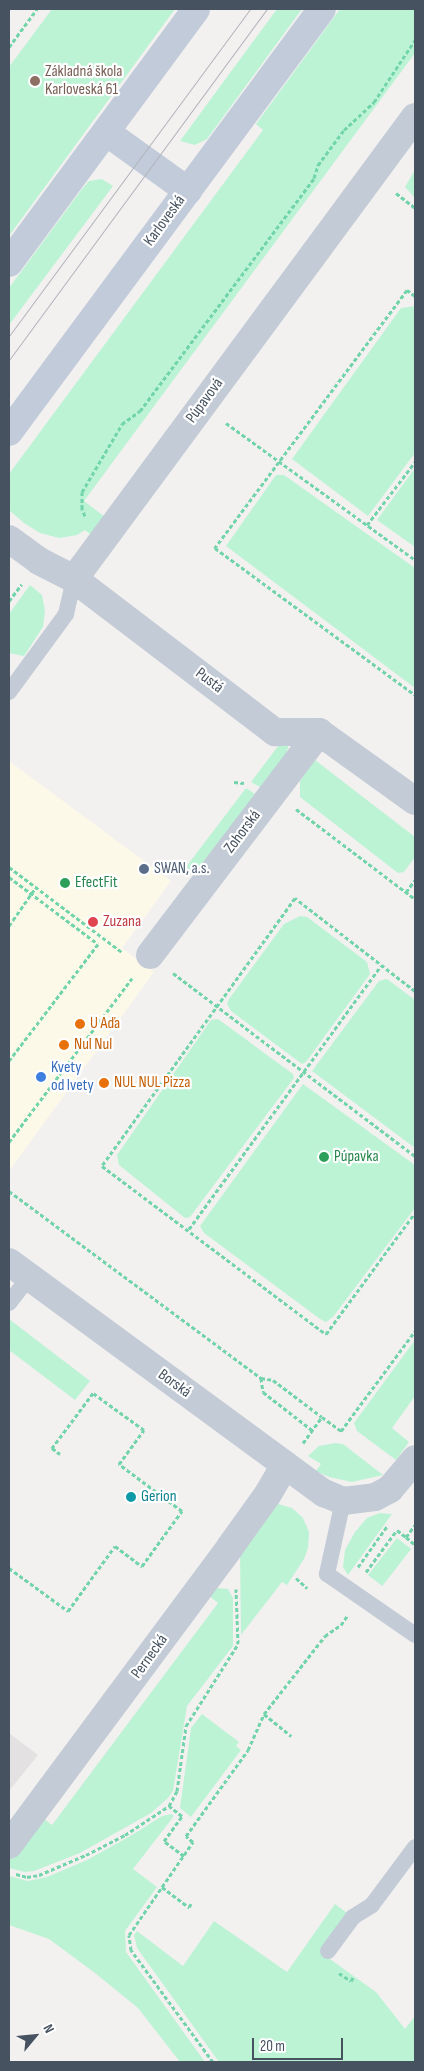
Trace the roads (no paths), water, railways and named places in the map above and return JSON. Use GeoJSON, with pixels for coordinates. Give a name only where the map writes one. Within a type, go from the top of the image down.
{"type":"FeatureCollection","features":[{"type":"Feature","properties":{"kind":"main road"},"geometry":{"type":"LineString","coordinates":[[9,263],[196,9]]}},
{"type":"Feature","properties":{"kind":"main road","name":"Karloveská"},"geometry":{"type":"LineString","coordinates":[[9,432],[322,9]]}},
{"type":"Feature","properties":{"kind":"main road"},"geometry":{"type":"LineString","coordinates":[[106,132],[188,190]]}},
{"type":"Feature","properties":{"kind":"street","name":"Púpavová"},"geometry":{"type":"LineString","coordinates":[[74,579],[415,117]]}},
{"type":"Feature","properties":{"kind":"street","name":"Pustá"},"geometry":{"type":"LineString","coordinates":[[9,540],[39,561],[74,579],[275,732],[319,732]]}},
{"type":"Feature","properties":{"kind":"street","name":"Zohorská"},"geometry":{"type":"LineString","coordinates":[[143,963],[319,732]]}},
{"type":"Feature","properties":{"kind":"street"},"geometry":{"type":"LineString","coordinates":[[319,732],[415,801]]}},
{"type":"Feature","properties":{"kind":"street","name":"Borská"},"geometry":{"type":"LineString","coordinates":[[19,1270],[293,1456],[324,1493],[343,1501]]}},
{"type":"Feature","properties":{"kind":"street","name":"Pernecká"},"geometry":{"type":"LineString","coordinates":[[9,1845],[230,1547],[293,1456]]}},
{"type":"Feature","properties":{"kind":"street"},"geometry":{"type":"LineString","coordinates":[[343,1501],[375,1497],[390,1489],[415,1460]]}},
{"type":"Feature","properties":{"kind":"lane","name":"Púpavová"},"geometry":{"type":"LineString","coordinates":[[9,692],[66,614],[74,579]]}},
{"type":"Feature","properties":{"kind":"lane"},"geometry":{"type":"LineString","coordinates":[[9,1303],[19,1270]]}},
{"type":"Feature","properties":{"kind":"lane"},"geometry":{"type":"LineString","coordinates":[[343,1501],[327,1574],[415,1635]]}},
{"type":"Feature","properties":{"kind":"lane"},"geometry":{"type":"LineString","coordinates":[[328,1951],[353,1917],[372,1905],[415,1847]]}},
{"type":"Feature","properties":{"kind":"tram line"},"geometry":{"type":"LineString","coordinates":[[9,336],[250,9]]}},
{"type":"Feature","properties":{"kind":"tram line"},"geometry":{"type":"LineString","coordinates":[[9,360],[267,9]]}},
{"type":"Feature","properties":{"kind":"place","name":"Základná škola Karloveská 61"},"geometry":{"type":"Point","coordinates":[35,81]}},
{"type":"Feature","properties":{"kind":"place","name":"SWAN, a.s."},"geometry":{"type":"Point","coordinates":[144,869]}},
{"type":"Feature","properties":{"kind":"place","name":"EfectFit"},"geometry":{"type":"Point","coordinates":[65,883]}},
{"type":"Feature","properties":{"kind":"place","name":"Zuzana"},"geometry":{"type":"Point","coordinates":[93,922]}},
{"type":"Feature","properties":{"kind":"place","name":"U Aďa"},"geometry":{"type":"Point","coordinates":[80,1024]}},
{"type":"Feature","properties":{"kind":"place","name":"Nul Nul"},"geometry":{"type":"Point","coordinates":[64,1045]}},
{"type":"Feature","properties":{"kind":"place","name":"Kvety od Ivety"},"geometry":{"type":"Point","coordinates":[41,1077]}},
{"type":"Feature","properties":{"kind":"place","name":"NUL NUL Pizza"},"geometry":{"type":"Point","coordinates":[104,1083]}},
{"type":"Feature","properties":{"kind":"place","name":"Púpavka"},"geometry":{"type":"Point","coordinates":[324,1157]}},
{"type":"Feature","properties":{"kind":"place","name":"Gerion"},"geometry":{"type":"Point","coordinates":[131,1497]}}]}
